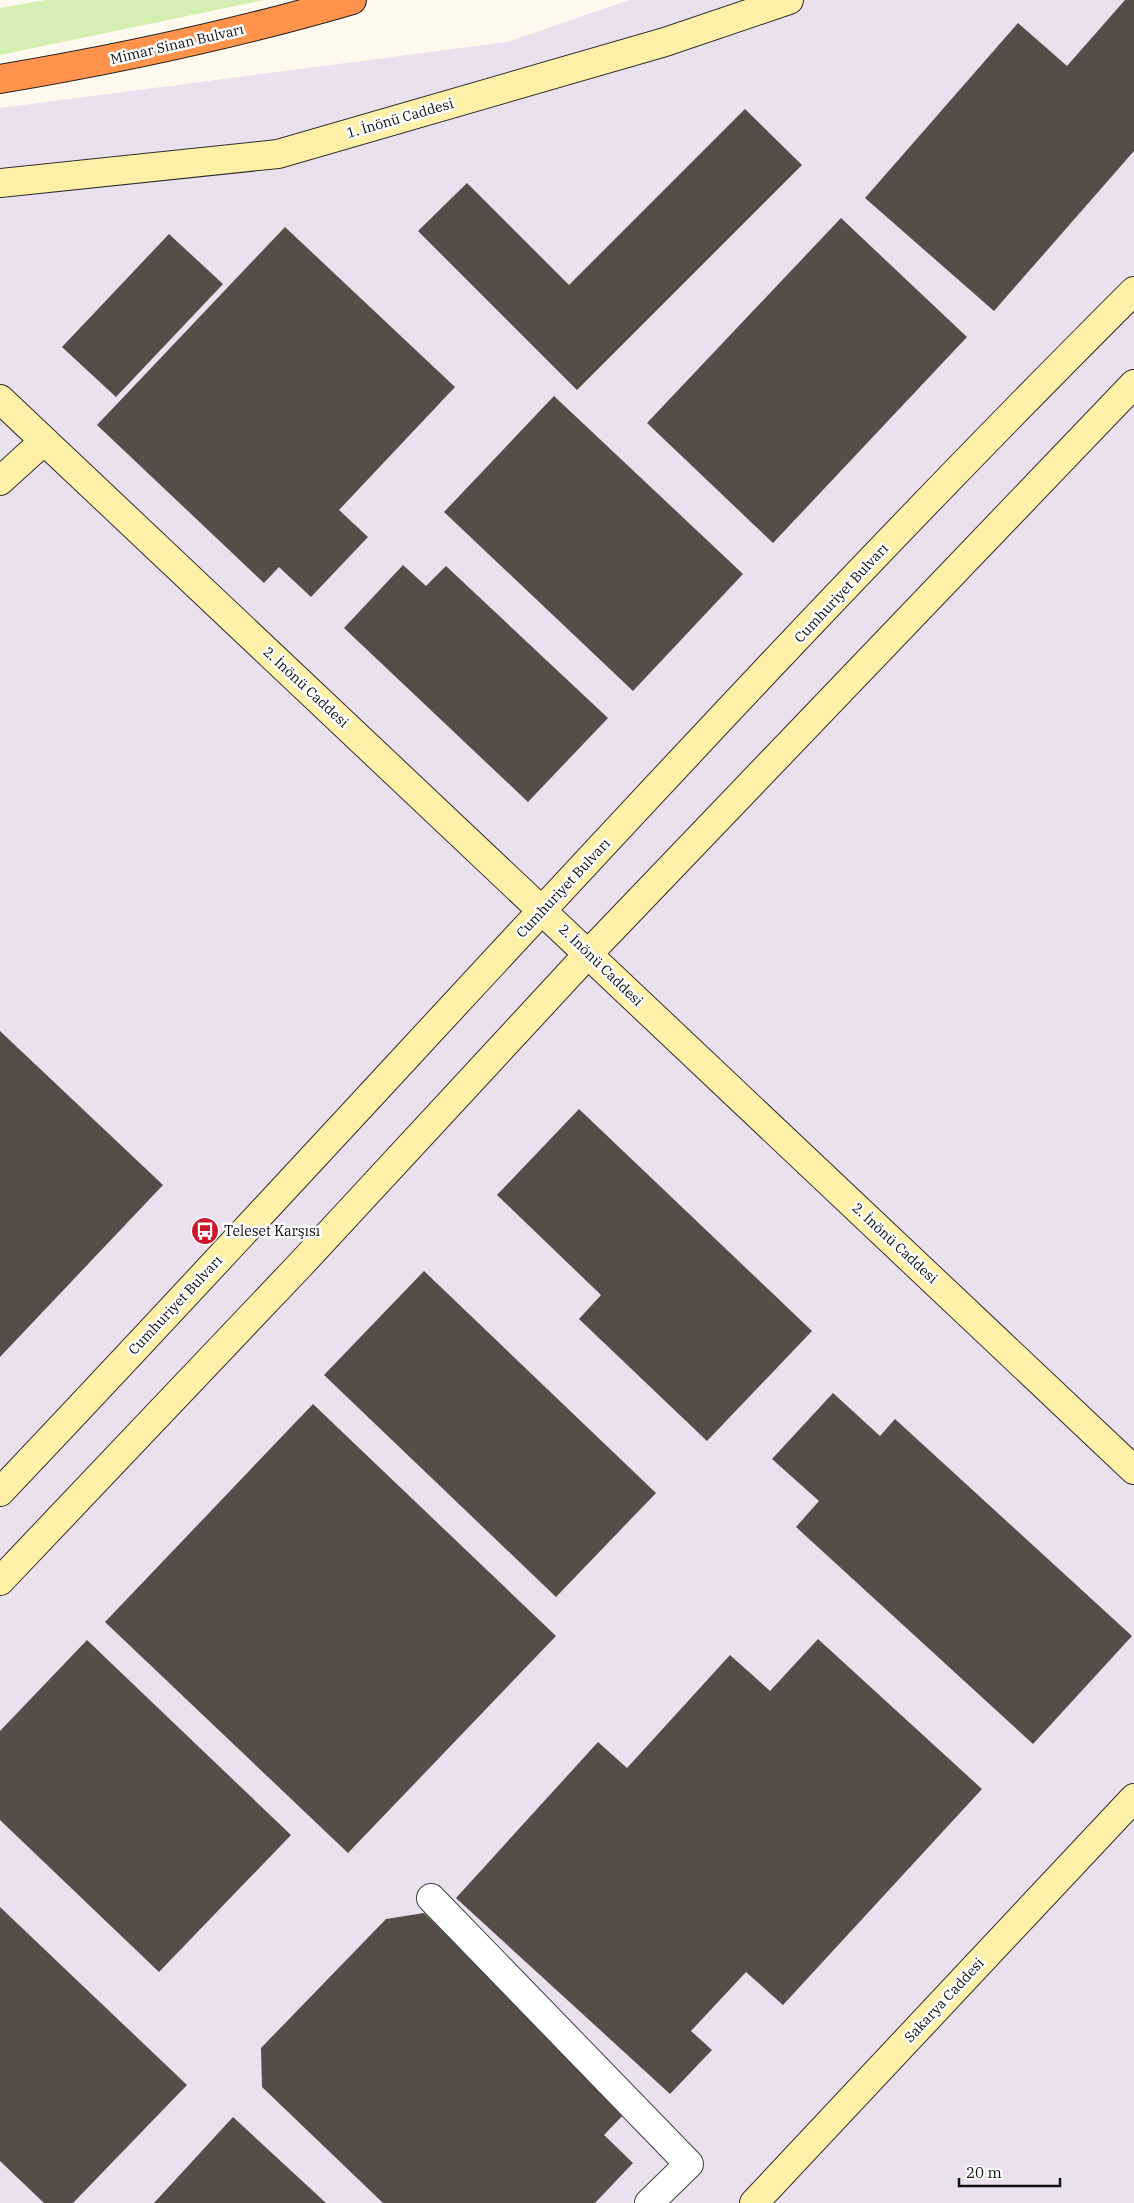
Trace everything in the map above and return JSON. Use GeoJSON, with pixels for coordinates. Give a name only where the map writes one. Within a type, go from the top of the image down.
{"type":"FeatureCollection","features":[{"type":"Feature","properties":{"kind":"highway","name":"Mimar Sinan Bulvarı"},"geometry":{"type":"LineString","coordinates":[[0,79],[95,63],[284,20],[352,0]]}},
{"type":"Feature","properties":{"kind":"main road","name":"1. İnönü Caddesi"},"geometry":{"type":"LineString","coordinates":[[0,183],[278,154],[665,42],[790,0]]}},
{"type":"Feature","properties":{"kind":"main road","name":"Cumhuriyet Bulvarı"},"geometry":{"type":"LineString","coordinates":[[0,1492],[543,910],[994,431],[1134,291]]}},
{"type":"Feature","properties":{"kind":"main road"},"geometry":{"type":"LineString","coordinates":[[0,1581],[302,1263],[588,953],[1134,384]]}},
{"type":"Feature","properties":{"kind":"main road","name":"2. İnönü Caddesi"},"geometry":{"type":"LineString","coordinates":[[0,399],[1134,1470]]}},
{"type":"Feature","properties":{"kind":"main road"},"geometry":{"type":"LineString","coordinates":[[0,481],[44,441]]}},
{"type":"Feature","properties":{"kind":"main road","name":"Sakarya Caddesi"},"geometry":{"type":"LineString","coordinates":[[754,2203],[1134,1798]]}},
{"type":"Feature","properties":{"kind":"street"},"geometry":{"type":"LineString","coordinates":[[431,1898],[689,2164],[649,2203]]}},
{"type":"Feature","properties":{"kind":"shaded area"},"geometry":{"type":"Polygon","coordinates":[[[629,0],[1134,0],[1134,2203],[0,2203],[0,108],[507,42],[629,0]]]}},
{"type":"Feature","properties":{"kind":"green space"},"geometry":{"type":"Polygon","coordinates":[[[45,0],[264,0],[0,55],[0,8],[45,0]]]}},
{"type":"Feature","properties":{"kind":"building"},"geometry":{"type":"Polygon","coordinates":[[[1125,0],[1134,0],[1134,151],[994,311],[865,198],[1018,23],[1067,66],[1125,0]]]}},
{"type":"Feature","properties":{"kind":"building"},"geometry":{"type":"Polygon","coordinates":[[[745,109],[802,165],[577,390],[418,231],[467,183],[569,285],[745,109]]]}},
{"type":"Feature","properties":{"kind":"building"},"geometry":{"type":"Polygon","coordinates":[[[841,218],[967,337],[773,543],[647,423],[841,218]]]}},
{"type":"Feature","properties":{"kind":"building"},"geometry":{"type":"Polygon","coordinates":[[[285,227],[455,387],[339,510],[368,537],[311,597],[279,567],[264,583],[97,425],[285,227]]]}},
{"type":"Feature","properties":{"kind":"building"},"geometry":{"type":"Polygon","coordinates":[[[169,234],[223,284],[116,397],[62,347],[169,234]]]}},
{"type":"Feature","properties":{"kind":"building"},"geometry":{"type":"Polygon","coordinates":[[[554,396],[743,574],[633,691],[444,512],[554,396]]]}},
{"type":"Feature","properties":{"kind":"building"},"geometry":{"type":"Polygon","coordinates":[[[403,565],[426,586],[446,566],[608,718],[528,802],[344,628],[403,565]]]}},
{"type":"Feature","properties":{"kind":"building"},"geometry":{"type":"Polygon","coordinates":[[[0,1031],[163,1185],[0,1357],[0,1031]]]}},
{"type":"Feature","properties":{"kind":"building"},"geometry":{"type":"Polygon","coordinates":[[[579,1109],[812,1331],[707,1441],[579,1319],[601,1295],[497,1195],[579,1109]]]}},
{"type":"Feature","properties":{"kind":"building"},"geometry":{"type":"Polygon","coordinates":[[[424,1271],[656,1493],[556,1597],[324,1375],[424,1271]]]}},
{"type":"Feature","properties":{"kind":"building"},"geometry":{"type":"Polygon","coordinates":[[[833,1393],[880,1436],[895,1419],[1132,1636],[1033,1744],[796,1527],[819,1501],[772,1459],[833,1393]]]}},
{"type":"Feature","properties":{"kind":"building"},"geometry":{"type":"Polygon","coordinates":[[[313,1404],[556,1636],[348,1853],[105,1622],[313,1404]]]}},
{"type":"Feature","properties":{"kind":"building"},"geometry":{"type":"Polygon","coordinates":[[[818,1639],[982,1789],[783,2005],[746,1972],[691,2031],[712,2050],[670,2094],[456,1898],[598,1742],[627,1768],[730,1655],[770,1691],[818,1639]]]}},
{"type":"Feature","properties":{"kind":"building"},"geometry":{"type":"Polygon","coordinates":[[[87,1640],[291,1835],[159,1972],[0,1820],[0,1731],[87,1640]]]}},
{"type":"Feature","properties":{"kind":"building"},"geometry":{"type":"Polygon","coordinates":[[[0,1907],[187,2085],[73,2203],[44,2203],[0,2161],[0,1907]]]}},
{"type":"Feature","properties":{"kind":"building"},"geometry":{"type":"Polygon","coordinates":[[[424,1913],[628,2110],[604,2135],[633,2163],[595,2203],[383,2203],[262,2087],[261,2048],[386,1919],[424,1913]]]}},
{"type":"Feature","properties":{"kind":"building"},"geometry":{"type":"Polygon","coordinates":[[[233,2117],[326,2203],[154,2203],[233,2117]]]}},
{"type":"Feature","properties":{"kind":"place","name":"Teleset Karşısı"},"geometry":{"type":"Point","coordinates":[205,1231]}}]}
